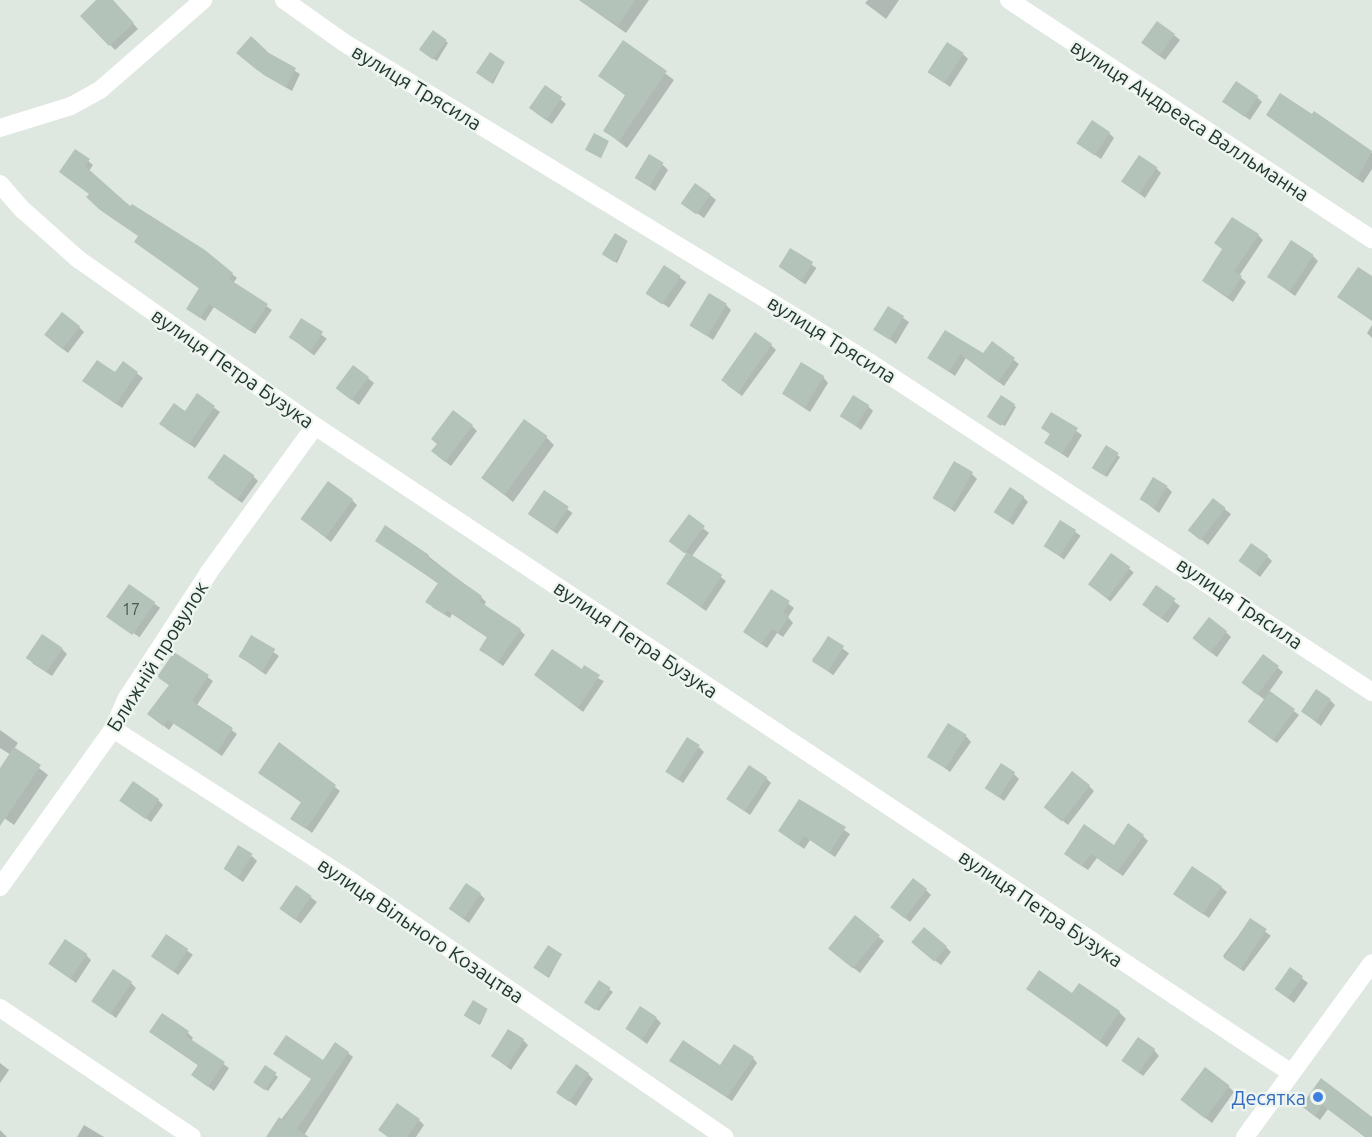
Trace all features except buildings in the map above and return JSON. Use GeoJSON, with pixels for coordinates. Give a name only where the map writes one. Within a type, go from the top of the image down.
{"type":"FeatureCollection","features":[{"type":"Feature","properties":{"kind":"street"},"geometry":{"type":"LineString","coordinates":[[0,128],[71,106],[100,90],[203,0]]}},
{"type":"Feature","properties":{"kind":"street","name":"вулиця Трясила"},"geometry":{"type":"LineString","coordinates":[[284,0],[343,42],[869,362],[1372,692]]}},
{"type":"Feature","properties":{"kind":"street","name":"вулиця Андреаса Валльманна"},"geometry":{"type":"LineString","coordinates":[[1009,0],[1372,239]]}},
{"type":"Feature","properties":{"kind":"street","name":"вулиця Петра Бузука"},"geometry":{"type":"LineString","coordinates":[[0,184],[23,210],[78,259],[315,426],[1290,1072]]}},
{"type":"Feature","properties":{"kind":"street","name":"Ближній провулок"},"geometry":{"type":"LineString","coordinates":[[0,887],[112,729],[127,698],[210,572],[315,426]]}},
{"type":"Feature","properties":{"kind":"street","name":"вулиця Вільного Козацтва"},"geometry":{"type":"LineString","coordinates":[[112,729],[355,884],[724,1137]]}},
{"type":"Feature","properties":{"kind":"street"},"geometry":{"type":"LineString","coordinates":[[1253,1134],[1290,1072],[1372,963]]}},
{"type":"Feature","properties":{"kind":"street"},"geometry":{"type":"LineString","coordinates":[[0,1008],[192,1137]]}},
{"type":"Feature","properties":{"kind":"place","name":"Десятка"},"geometry":{"type":"Point","coordinates":[1318,1097]}}]}
